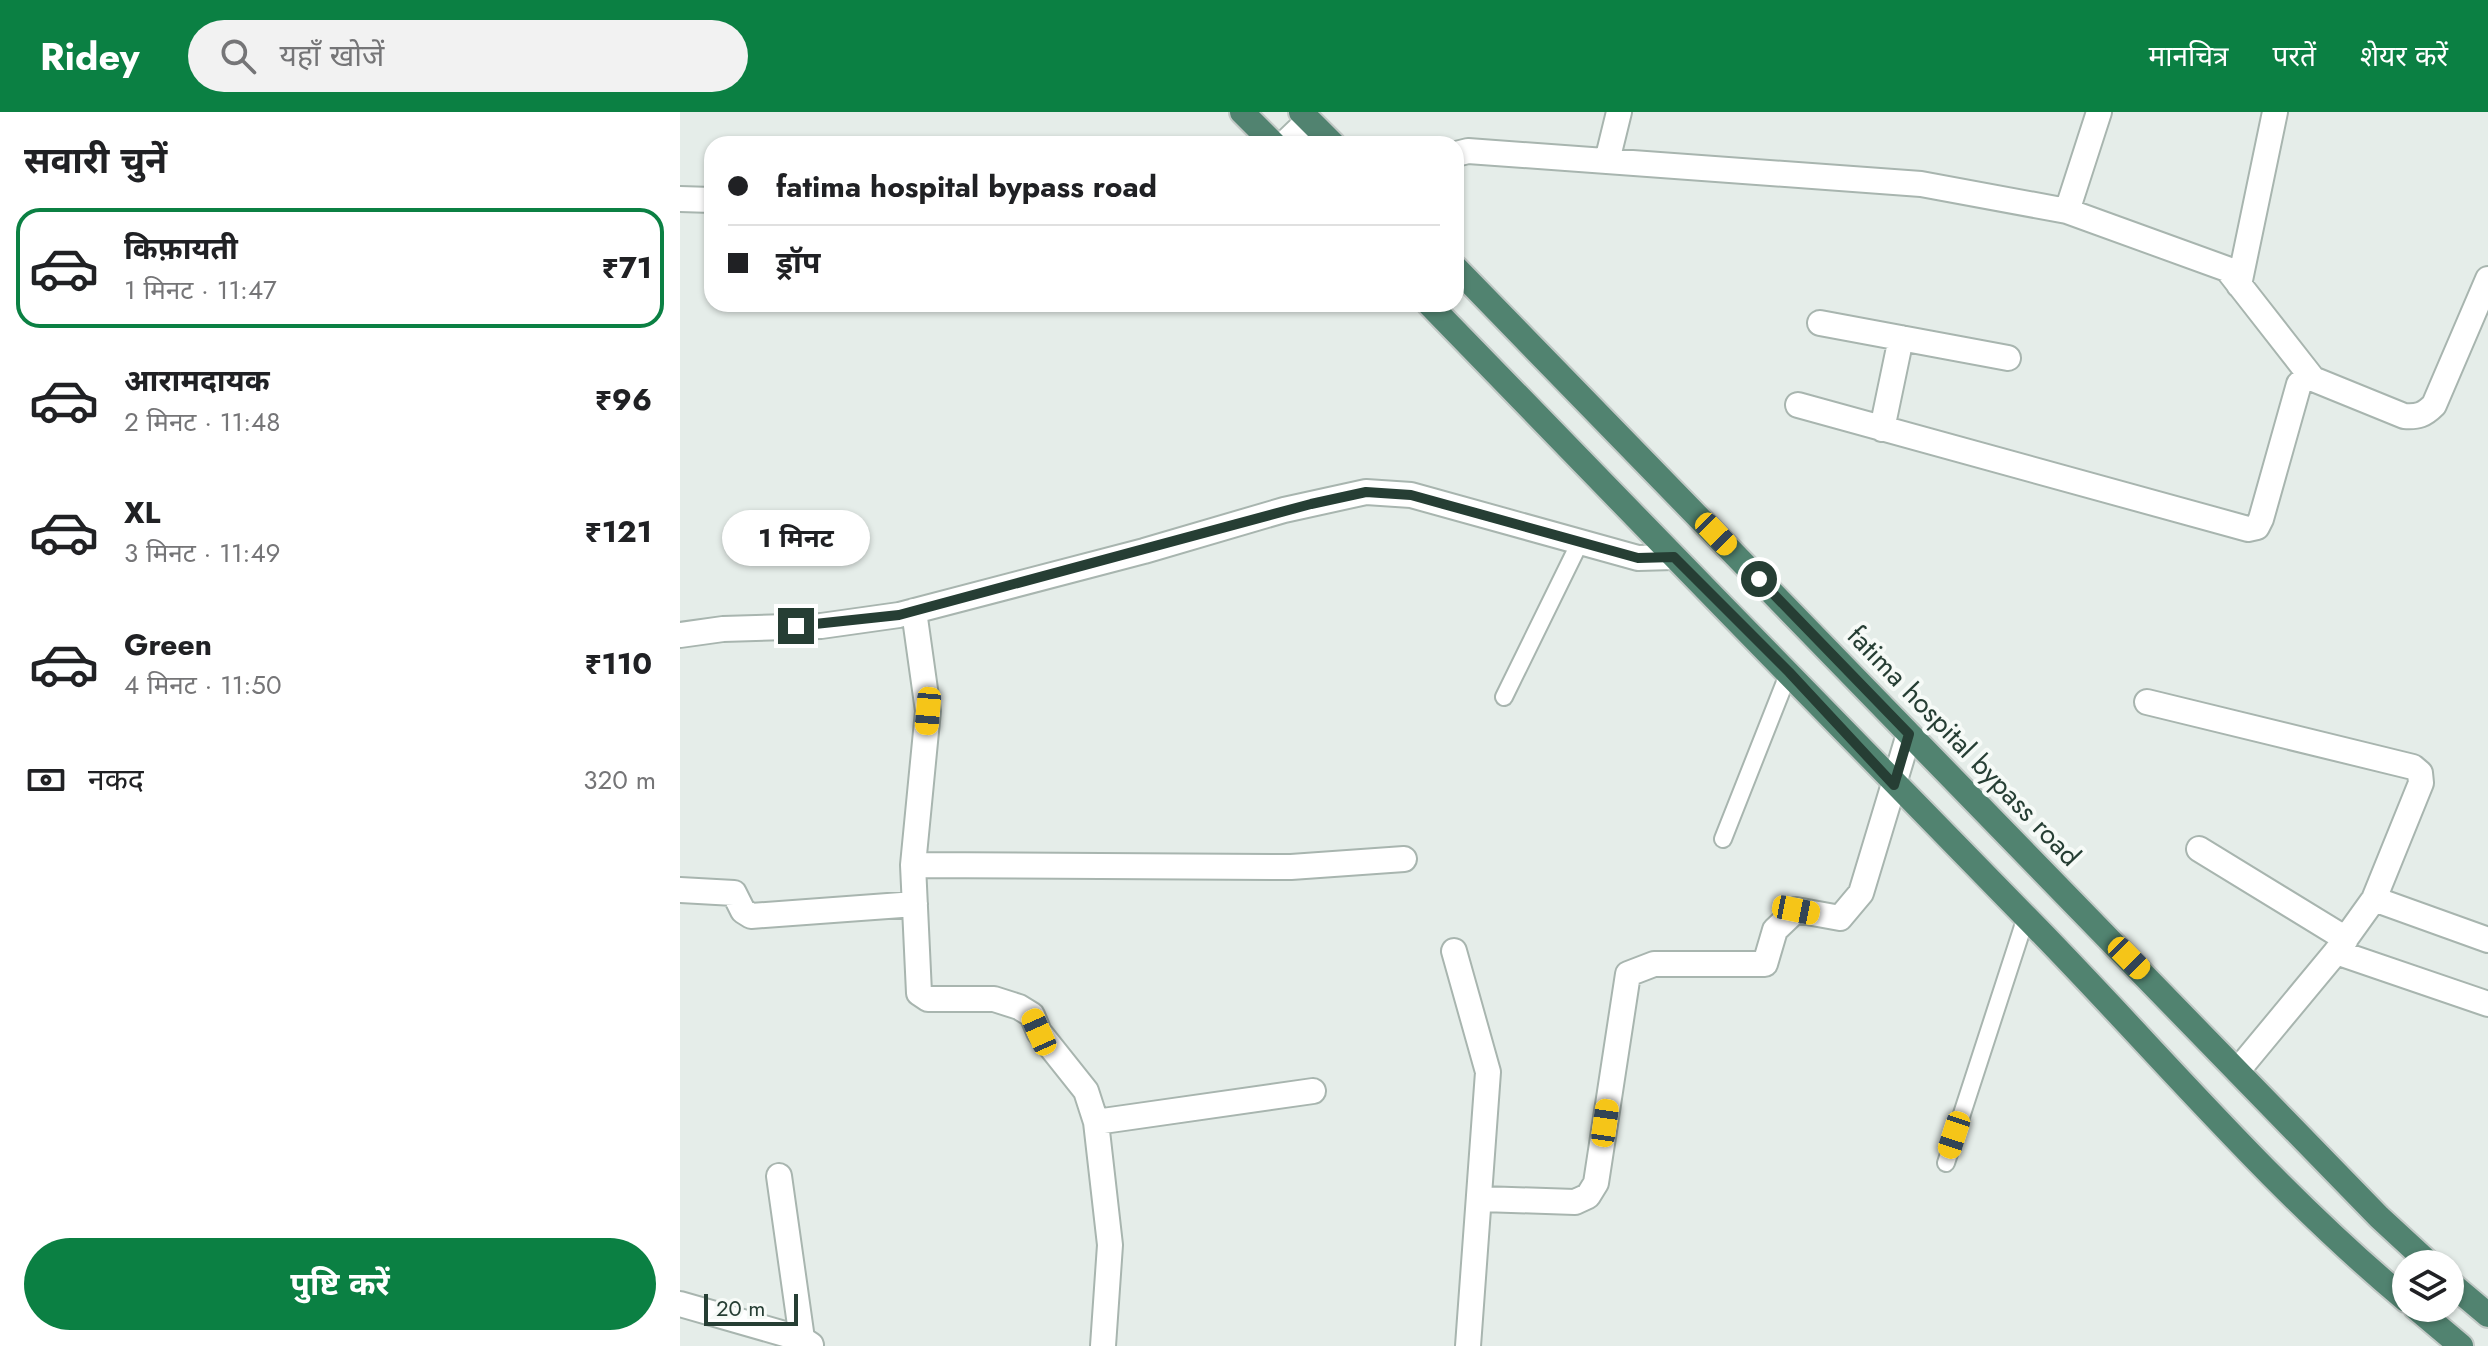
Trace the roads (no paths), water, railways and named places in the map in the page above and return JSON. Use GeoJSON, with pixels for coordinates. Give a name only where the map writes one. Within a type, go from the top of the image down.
{"type":"FeatureCollection","features":[{"type":"Feature","properties":{"kind":"highway"},"geometry":{"type":"LineString","coordinates":[[1242,112],[1266,136]]}},
{"type":"Feature","properties":{"kind":"highway"},"geometry":{"type":"LineString","coordinates":[[1305,116],[1325,136]]}},
{"type":"Feature","properties":{"kind":"highway","name":"fatima hospital bypass road"},"geometry":{"type":"LineString","coordinates":[[1464,276],[2239,1069],[2379,1217],[2415,1250]]}},
{"type":"Feature","properties":{"kind":"highway"},"geometry":{"type":"LineString","coordinates":[[1437,312],[1789,672],[1894,785],[2026,917],[2335,1241],[2392,1288]]}},
{"type":"Feature","properties":{"kind":"highway"},"geometry":{"type":"LineString","coordinates":[[2464,1295],[2488,1315]]}},
{"type":"Feature","properties":{"kind":"highway"},"geometry":{"type":"LineString","coordinates":[[2433,1322],[2461,1346]]}},
{"type":"Feature","properties":{"kind":"street"},"geometry":{"type":"LineString","coordinates":[[1607,161],[1619,112]]}},
{"type":"Feature","properties":{"kind":"street"},"geometry":{"type":"LineString","coordinates":[[2067,211],[2099,112]]}},
{"type":"Feature","properties":{"kind":"street"},"geometry":{"type":"LineString","coordinates":[[2239,285],[2275,112]]}},
{"type":"Feature","properties":{"kind":"street"},"geometry":{"type":"LineString","coordinates":[[1290,136],[1305,116]]}},
{"type":"Feature","properties":{"kind":"street"},"geometry":{"type":"LineString","coordinates":[[1464,152],[1921,184],[2067,211],[2227,269],[2313,379]]}},
{"type":"Feature","properties":{"kind":"street"},"geometry":{"type":"LineString","coordinates":[[680,199],[704,200]]}},
{"type":"Feature","properties":{"kind":"street"},"geometry":{"type":"LineString","coordinates":[[1798,405],[2248,529],[2257,527],[2261,519],[2299,384],[2305,379],[2313,379],[2404,416],[2417,417],[2426,413],[2434,405],[2488,279]]}},
{"type":"Feature","properties":{"kind":"street"},"geometry":{"type":"LineString","coordinates":[[1820,323],[2008,358]]}},
{"type":"Feature","properties":{"kind":"street"},"geometry":{"type":"LineString","coordinates":[[1882,429],[1901,338]]}},
{"type":"Feature","properties":{"kind":"street"},"geometry":{"type":"LineString","coordinates":[[680,635],[723,629],[821,626],[914,611],[1144,551],[1284,510],[1366,492],[1411,495],[1638,558],[1674,557]]}},
{"type":"Feature","properties":{"kind":"street"},"geometry":{"type":"LineString","coordinates":[[914,611],[928,711],[913,865],[919,993],[928,999],[994,999],[1032,1015],[1039,1032],[1086,1091],[1096,1122],[1110,1245],[1103,1346]]}},
{"type":"Feature","properties":{"kind":"street"},"geometry":{"type":"LineString","coordinates":[[2147,702],[2413,767],[2420,773],[2421,783],[2374,899],[2341,946],[2239,1069]]}},
{"type":"Feature","properties":{"kind":"street"},"geometry":{"type":"LineString","coordinates":[[1482,1199],[1575,1202],[1588,1196],[1596,1183],[1628,974],[1654,964],[1765,964],[1775,930],[1796,910],[1840,918],[1861,893],[1909,734]]}},
{"type":"Feature","properties":{"kind":"street"},"geometry":{"type":"LineString","coordinates":[[2199,849],[2341,946],[2488,1004]]}},
{"type":"Feature","properties":{"kind":"street"},"geometry":{"type":"LineString","coordinates":[[913,865],[1259,868],[1404,859]]}},
{"type":"Feature","properties":{"kind":"street"},"geometry":{"type":"LineString","coordinates":[[680,890],[730,891],[738,897],[743,911],[751,916],[915,904]]}},
{"type":"Feature","properties":{"kind":"street"},"geometry":{"type":"LineString","coordinates":[[2374,899],[2488,940]]}},
{"type":"Feature","properties":{"kind":"street"},"geometry":{"type":"LineString","coordinates":[[1454,951],[1488,1072],[1482,1199],[1468,1346]]}},
{"type":"Feature","properties":{"kind":"street"},"geometry":{"type":"LineString","coordinates":[[1096,1122],[1313,1091]]}},
{"type":"Feature","properties":{"kind":"street"},"geometry":{"type":"LineString","coordinates":[[680,1304],[808,1343],[779,1176]]}},
{"type":"Feature","properties":{"kind":"lane"},"geometry":{"type":"LineString","coordinates":[[1504,697],[1580,542]]}},
{"type":"Feature","properties":{"kind":"lane"},"geometry":{"type":"LineString","coordinates":[[1723,839],[1789,672]]}},
{"type":"Feature","properties":{"kind":"lane"},"geometry":{"type":"LineString","coordinates":[[1946,1163],[2026,917]]}}]}
